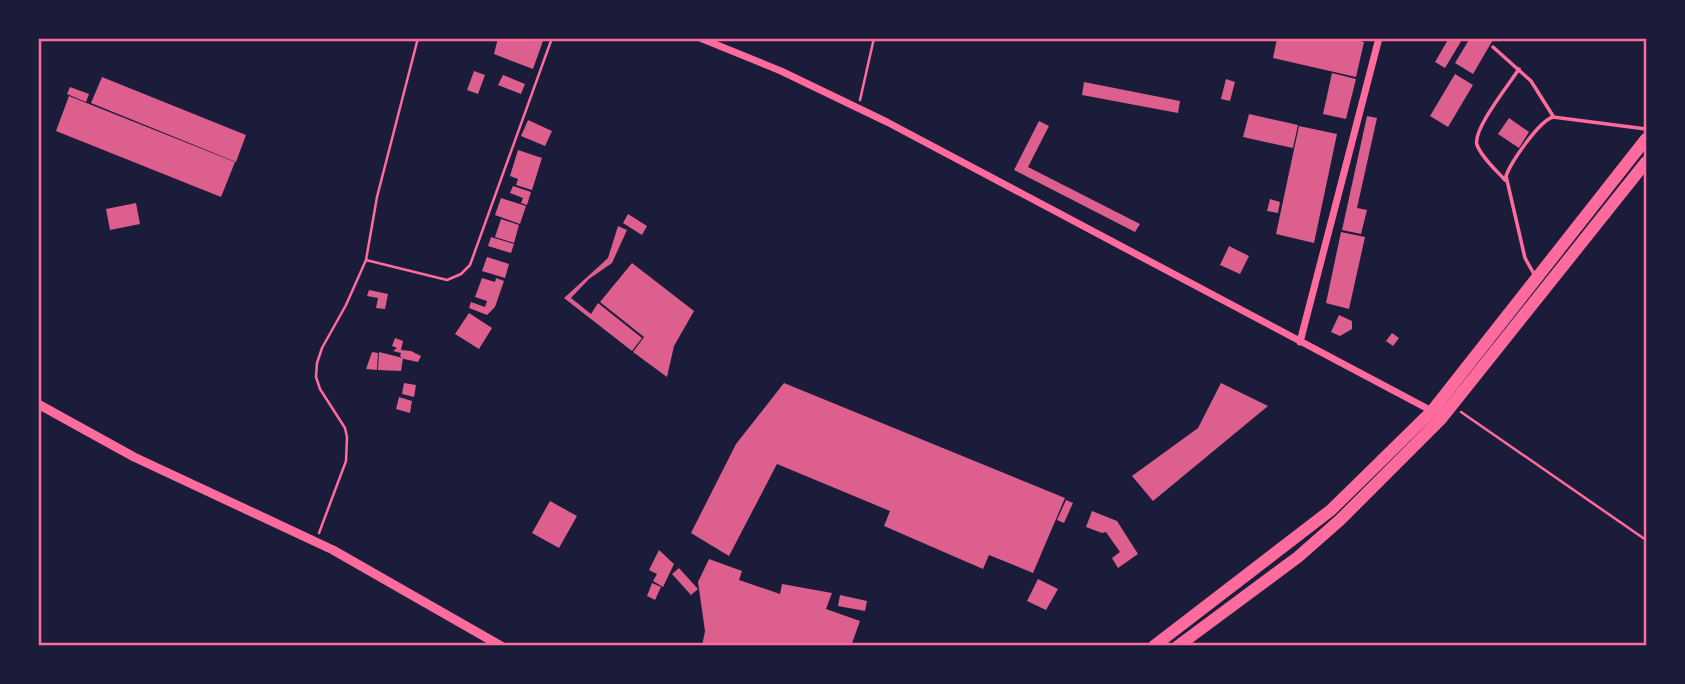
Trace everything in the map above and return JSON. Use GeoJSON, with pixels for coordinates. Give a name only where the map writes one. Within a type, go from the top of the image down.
{"type":"FeatureCollection","features":[{"type":"Feature","properties":{"kind":"highway"},"geometry":{"type":"LineString","coordinates":[[1178,646],[1298,557],[1340,520],[1436,415],[1537,279],[1647,139]]}},
{"type":"Feature","properties":{"kind":"highway"},"geometry":{"type":"LineString","coordinates":[[1154,646],[1331,510],[1436,415],[1453,406],[1647,162]]}},
{"type":"Feature","properties":{"kind":"street"},"geometry":{"type":"LineString","coordinates":[[700,38],[781,71],[859,109],[1015,189],[1436,415]]}},
{"type":"Feature","properties":{"kind":"street"},"geometry":{"type":"LineString","coordinates":[[1300,342],[1379,38]]}},
{"type":"Feature","properties":{"kind":"street"},"geometry":{"type":"LineString","coordinates":[[38,404],[134,457],[316,542],[501,646]]}},
{"type":"Feature","properties":{"kind":"lane"},"geometry":{"type":"LineString","coordinates":[[1493,47],[1531,81],[1553,117]]}},
{"type":"Feature","properties":{"kind":"lane"},"geometry":{"type":"LineString","coordinates":[[1520,69],[1480,129],[1476,140],[1480,152],[1506,182],[1527,262],[1537,279]]}},
{"type":"Feature","properties":{"kind":"lane"},"geometry":{"type":"LineString","coordinates":[[1506,182],[1510,167],[1542,124],[1553,117],[1647,129]]}},
{"type":"Feature","properties":{"kind":"path"},"geometry":{"type":"LineString","coordinates":[[316,542],[348,449],[342,420],[320,389],[316,377],[317,363],[366,260],[377,197],[418,38]]}},
{"type":"Feature","properties":{"kind":"path"},"geometry":{"type":"LineString","coordinates":[[366,260],[447,280],[461,274],[470,265],[552,38]]}},
{"type":"Feature","properties":{"kind":"path"},"geometry":{"type":"LineString","coordinates":[[859,109],[874,38]]}},
{"type":"Feature","properties":{"kind":"path"},"geometry":{"type":"LineString","coordinates":[[1453,406],[1647,540]]}},
{"type":"Feature","properties":{"kind":"building"},"geometry":{"type":"Polygon","coordinates":[[[498,38],[544,38],[533,69],[494,54],[498,38]]]}},
{"type":"Feature","properties":{"kind":"building"},"geometry":{"type":"Polygon","coordinates":[[[1277,38],[1348,38],[1364,42],[1356,77],[1273,58],[1277,38]]]}},
{"type":"Feature","properties":{"kind":"building"},"geometry":{"type":"Polygon","coordinates":[[[1449,38],[1463,38],[1445,68],[1435,62],[1449,38]]]}},
{"type":"Feature","properties":{"kind":"building"},"geometry":{"type":"Polygon","coordinates":[[[1470,38],[1494,38],[1473,74],[1455,63],[1470,38]]]}},
{"type":"Feature","properties":{"kind":"building"},"geometry":{"type":"Polygon","coordinates":[[[474,71],[485,75],[478,94],[467,90],[474,71]]]}},
{"type":"Feature","properties":{"kind":"building"},"geometry":{"type":"Polygon","coordinates":[[[1332,73],[1356,79],[1346,119],[1323,114],[1332,73]]]}},
{"type":"Feature","properties":{"kind":"building"},"geometry":{"type":"Polygon","coordinates":[[[1455,74],[1473,85],[1448,127],[1430,116],[1455,74]]]}},
{"type":"Feature","properties":{"kind":"building"},"geometry":{"type":"Polygon","coordinates":[[[503,75],[525,84],[521,94],[498,85],[503,75]]]}},
{"type":"Feature","properties":{"kind":"building"},"geometry":{"type":"Polygon","coordinates":[[[102,77],[246,135],[236,162],[91,103],[102,77]]]}},
{"type":"Feature","properties":{"kind":"building"},"geometry":{"type":"Polygon","coordinates":[[[1226,79],[1235,82],[1230,101],[1221,99],[1226,79]]]}},
{"type":"Feature","properties":{"kind":"building"},"geometry":{"type":"Polygon","coordinates":[[[1084,82],[1180,101],[1178,113],[1082,95],[1084,82]]]}},
{"type":"Feature","properties":{"kind":"building"},"geometry":{"type":"Polygon","coordinates":[[[70,87],[89,94],[86,102],[67,94],[70,87]]]}},
{"type":"Feature","properties":{"kind":"building"},"geometry":{"type":"Polygon","coordinates":[[[69,96],[235,162],[221,197],[56,131],[69,96]]]}},
{"type":"Feature","properties":{"kind":"building"},"geometry":{"type":"Polygon","coordinates":[[[1249,114],[1298,125],[1293,148],[1243,137],[1249,114]]]}},
{"type":"Feature","properties":{"kind":"building"},"geometry":{"type":"Polygon","coordinates":[[[1367,116],[1377,118],[1357,208],[1367,210],[1361,234],[1342,230],[1367,116]]]}},
{"type":"Feature","properties":{"kind":"building"},"geometry":{"type":"Polygon","coordinates":[[[1509,118],[1529,132],[1519,148],[1498,134],[1509,118]]]}},
{"type":"Feature","properties":{"kind":"building"},"geometry":{"type":"Polygon","coordinates":[[[528,120],[552,131],[545,146],[521,136],[528,120]]]}},
{"type":"Feature","properties":{"kind":"building"},"geometry":{"type":"Polygon","coordinates":[[[1039,121],[1049,126],[1028,167],[1140,224],[1135,232],[1014,170],[1039,121]]]}},
{"type":"Feature","properties":{"kind":"building"},"geometry":{"type":"Polygon","coordinates":[[[1299,126],[1337,134],[1314,243],[1276,234],[1299,126]]]}},
{"type":"Feature","properties":{"kind":"building"},"geometry":{"type":"Polygon","coordinates":[[[518,150],[542,158],[532,190],[516,185],[518,179],[510,176],[518,150]]]}},
{"type":"Feature","properties":{"kind":"building"},"geometry":{"type":"Polygon","coordinates":[[[513,186],[531,192],[527,205],[521,203],[523,198],[510,193],[513,186]]]}},
{"type":"Feature","properties":{"kind":"building"},"geometry":{"type":"Polygon","coordinates":[[[501,198],[526,206],[520,224],[495,215],[501,198]]]}},
{"type":"Feature","properties":{"kind":"building"},"geometry":{"type":"Polygon","coordinates":[[[1270,199],[1280,202],[1278,213],[1267,211],[1270,199]]]}},
{"type":"Feature","properties":{"kind":"building"},"geometry":{"type":"Polygon","coordinates":[[[136,203],[140,224],[110,230],[106,209],[136,203]]]}},
{"type":"Feature","properties":{"kind":"building"},"geometry":{"type":"Polygon","coordinates":[[[628,214],[647,226],[642,235],[623,223],[628,214]]]}},
{"type":"Feature","properties":{"kind":"building"},"geometry":{"type":"Polygon","coordinates":[[[501,219],[519,225],[514,243],[495,237],[501,219]]]}},
{"type":"Feature","properties":{"kind":"building"},"geometry":{"type":"Polygon","coordinates":[[[618,226],[627,230],[612,263],[589,279],[571,298],[591,314],[598,303],[642,338],[632,351],[564,298],[608,258],[618,226]]]}},
{"type":"Feature","properties":{"kind":"building"},"geometry":{"type":"Polygon","coordinates":[[[1341,232],[1365,237],[1349,309],[1326,303],[1341,232]]]}},
{"type":"Feature","properties":{"kind":"building"},"geometry":{"type":"Polygon","coordinates":[[[491,237],[514,244],[511,253],[488,246],[491,237]]]}},
{"type":"Feature","properties":{"kind":"building"},"geometry":{"type":"Polygon","coordinates":[[[1229,246],[1249,256],[1240,274],[1220,265],[1229,246]]]}},
{"type":"Feature","properties":{"kind":"building"},"geometry":{"type":"Polygon","coordinates":[[[487,257],[509,264],[505,278],[482,271],[487,257]]]}},
{"type":"Feature","properties":{"kind":"building"},"geometry":{"type":"Polygon","coordinates":[[[632,263],[694,311],[674,346],[667,377],[633,352],[644,337],[600,302],[632,263]]]}},
{"type":"Feature","properties":{"kind":"building"},"geometry":{"type":"Polygon","coordinates":[[[482,278],[495,282],[496,278],[504,281],[495,307],[487,315],[469,308],[471,302],[485,307],[487,301],[475,297],[482,278]]]}},
{"type":"Feature","properties":{"kind":"building"},"geometry":{"type":"Polygon","coordinates":[[[369,290],[388,294],[385,309],[376,308],[378,298],[367,296],[369,290]]]}},
{"type":"Feature","properties":{"kind":"building"},"geometry":{"type":"Polygon","coordinates":[[[469,313],[492,328],[479,349],[455,334],[469,313]]]}},
{"type":"Feature","properties":{"kind":"building"},"geometry":{"type":"Polygon","coordinates":[[[1339,315],[1352,321],[1352,329],[1340,336],[1331,332],[1339,315]]]}},
{"type":"Feature","properties":{"kind":"building"},"geometry":{"type":"Polygon","coordinates":[[[1392,333],[1399,338],[1393,346],[1386,341],[1392,333]]]}},
{"type":"Feature","properties":{"kind":"building"},"geometry":{"type":"Polygon","coordinates":[[[395,338],[403,341],[401,350],[421,356],[418,362],[404,359],[400,356],[401,353],[393,351],[397,348],[392,346],[395,338]]]}},
{"type":"Feature","properties":{"kind":"building"},"geometry":{"type":"Polygon","coordinates":[[[372,352],[378,353],[377,370],[366,369],[372,352]]]}},
{"type":"Feature","properties":{"kind":"building"},"geometry":{"type":"Polygon","coordinates":[[[379,352],[403,358],[401,371],[378,370],[379,352]]]}},
{"type":"Feature","properties":{"kind":"building"},"geometry":{"type":"Polygon","coordinates":[[[404,383],[416,385],[414,397],[402,394],[404,383]]]}},
{"type":"Feature","properties":{"kind":"building"},"geometry":{"type":"Polygon","coordinates":[[[784,383],[1065,498],[1033,573],[989,555],[983,569],[884,526],[890,511],[777,464],[729,556],[691,533],[736,444],[784,383]]]}},
{"type":"Feature","properties":{"kind":"building"},"geometry":{"type":"Polygon","coordinates":[[[1221,383],[1268,406],[1153,501],[1132,476],[1198,428],[1221,383]]]}},
{"type":"Feature","properties":{"kind":"building"},"geometry":{"type":"Polygon","coordinates":[[[399,397],[412,401],[410,413],[396,409],[399,397]]]}},
{"type":"Feature","properties":{"kind":"building"},"geometry":{"type":"Polygon","coordinates":[[[1066,500],[1073,503],[1064,523],[1057,520],[1066,500]]]}},
{"type":"Feature","properties":{"kind":"building"},"geometry":{"type":"Polygon","coordinates":[[[550,501],[577,516],[559,548],[532,533],[550,501]]]}},
{"type":"Feature","properties":{"kind":"building"},"geometry":{"type":"Polygon","coordinates":[[[1092,511],[1117,521],[1138,554],[1118,568],[1112,558],[1120,552],[1106,532],[1086,527],[1092,511]]]}},
{"type":"Feature","properties":{"kind":"building"},"geometry":{"type":"Polygon","coordinates":[[[659,550],[674,564],[663,587],[653,581],[657,574],[649,570],[659,550]]]}},
{"type":"Feature","properties":{"kind":"building"},"geometry":{"type":"Polygon","coordinates":[[[709,559],[742,571],[739,580],[780,594],[782,584],[832,593],[826,609],[860,621],[851,646],[702,646],[705,631],[698,582],[709,559]]]}},
{"type":"Feature","properties":{"kind":"building"},"geometry":{"type":"Polygon","coordinates":[[[679,568],[698,589],[691,595],[672,574],[679,568]]]}},
{"type":"Feature","properties":{"kind":"building"},"geometry":{"type":"Polygon","coordinates":[[[1038,579],[1058,589],[1046,610],[1027,601],[1038,579]]]}},
{"type":"Feature","properties":{"kind":"building"},"geometry":{"type":"Polygon","coordinates":[[[652,583],[661,587],[655,600],[647,596],[652,583]]]}},
{"type":"Feature","properties":{"kind":"building"},"geometry":{"type":"Polygon","coordinates":[[[840,595],[867,601],[865,611],[838,606],[840,595]]]}}]}
